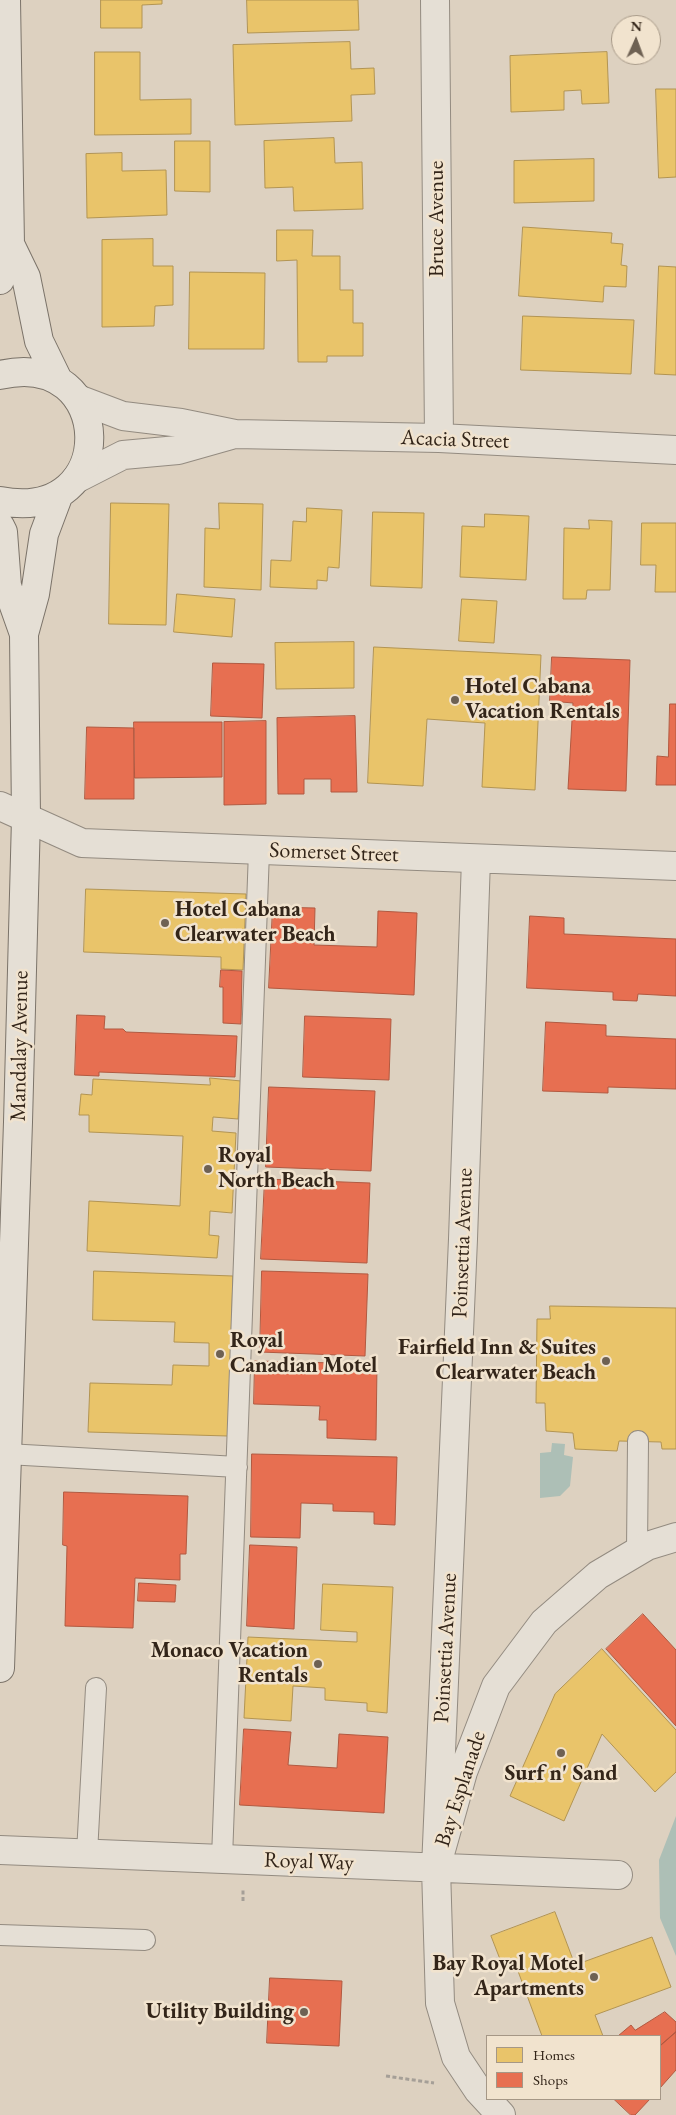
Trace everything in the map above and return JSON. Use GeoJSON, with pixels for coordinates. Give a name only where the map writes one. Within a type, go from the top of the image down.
{"type":"FeatureCollection","features":[{"type":"Feature","properties":{"kind":"street"},"geometry":{"type":"LineString","coordinates":[[0,280],[10,244],[6,0]]}},
{"type":"Feature","properties":{"kind":"street","name":"Bruce Avenue"},"geometry":{"type":"LineString","coordinates":[[435,0],[439,438]]}},
{"type":"Feature","properties":{"kind":"street"},"geometry":{"type":"LineString","coordinates":[[10,244],[26,277],[39,341],[58,380],[78,399]]}},
{"type":"Feature","properties":{"kind":"street"},"geometry":{"type":"LineString","coordinates":[[0,375],[18,371],[39,372],[58,380]]}},
{"type":"Feature","properties":{"kind":"street","name":"Acacia Street"},"geometry":{"type":"LineString","coordinates":[[78,399],[123,416],[181,423],[235,434],[439,438],[676,450]]}},
{"type":"Feature","properties":{"kind":"street","name":"Mandalay Avenue"},"geometry":{"type":"LineString","coordinates":[[0,1668],[9,1121],[26,818],[24,634],[35,594],[44,534],[68,487],[85,464],[89,448],[90,431],[86,415],[78,399]]}},
{"type":"Feature","properties":{"kind":"street","name":"Acacia Street"},"geometry":{"type":"LineString","coordinates":[[0,501],[20,505],[40,503],[123,455],[178,450],[235,434]]}},
{"type":"Feature","properties":{"kind":"street","name":"Mandalay Avenue"},"geometry":{"type":"LineString","coordinates":[[0,526],[3,532],[7,586],[24,634]]}},
{"type":"Feature","properties":{"kind":"street","name":"Somerset Street"},"geometry":{"type":"LineString","coordinates":[[0,806],[82,843],[676,866]]}},
{"type":"Feature","properties":{"kind":"street","name":"Poinsettia Avenue"},"geometry":{"type":"LineString","coordinates":[[436,1868],[463,1239],[476,859]]}},
{"type":"Feature","properties":{"kind":"street","name":"Bay Esplanade"},"geometry":{"type":"LineString","coordinates":[[501,2115],[474,2103],[456,2057],[440,2003],[436,1868],[463,1772],[496,1686],[544,1622],[598,1575],[647,1546],[676,1537]]}},
{"type":"Feature","properties":{"kind":"street","name":"Royal Way"},"geometry":{"type":"LineString","coordinates":[[0,1850],[618,1875]]}},
{"type":"Feature","properties":{"kind":"lane"},"geometry":{"type":"LineString","coordinates":[[222,1858],[259,850]]}},
{"type":"Feature","properties":{"kind":"lane"},"geometry":{"type":"LineString","coordinates":[[637,1551],[638,1441]]}},
{"type":"Feature","properties":{"kind":"lane"},"geometry":{"type":"LineString","coordinates":[[3,1454],[237,1467]]}},
{"type":"Feature","properties":{"kind":"lane"},"geometry":{"type":"LineString","coordinates":[[87,1853],[96,1688]]}},
{"type":"Feature","properties":{"kind":"lane"},"geometry":{"type":"LineString","coordinates":[[0,1934],[145,1940]]}},
{"type":"Feature","properties":{"kind":"path"},"geometry":{"type":"LineString","coordinates":[[386,2076],[474,2103]]}},
{"type":"Feature","properties":{"kind":"shaded area"},"geometry":{"type":"Polygon","coordinates":[[[552,1443],[565,1444],[564,1455],[573,1457],[570,1486],[560,1496],[540,1498],[540,1453],[551,1452],[552,1443]]]}},
{"type":"Feature","properties":{"kind":"shaded area"},"geometry":{"type":"Polygon","coordinates":[[[676,1816],[676,1956],[660,1918],[659,1860],[676,1816]]]}},
{"type":"Feature","properties":{"kind":"building: Homes"},"geometry":{"type":"Polygon","coordinates":[[[101,0],[162,0],[162,4],[142,5],[142,28],[101,28],[101,0]]]}},
{"type":"Feature","properties":{"kind":"building: Homes"},"geometry":{"type":"Polygon","coordinates":[[[247,0],[358,0],[359,30],[248,33],[247,0]]]}},
{"type":"Feature","properties":{"kind":"building: Homes"},"geometry":{"type":"Polygon","coordinates":[[[350,42],[351,69],[374,68],[375,94],[351,95],[352,121],[235,125],[233,45],[350,42]]]}},
{"type":"Feature","properties":{"kind":"building: Homes"},"geometry":{"type":"Polygon","coordinates":[[[95,52],[140,52],[140,100],[191,99],[191,134],[95,135],[95,52]]]}},
{"type":"Feature","properties":{"kind":"building: Homes"},"geometry":{"type":"Polygon","coordinates":[[[607,52],[609,103],[582,104],[581,90],[564,91],[564,110],[511,112],[510,56],[607,52]]]}},
{"type":"Feature","properties":{"kind":"building: Homes"},"geometry":{"type":"Polygon","coordinates":[[[656,89],[676,89],[676,177],[659,178],[656,89]]]}},
{"type":"Feature","properties":{"kind":"building: Homes"},"geometry":{"type":"Polygon","coordinates":[[[334,138],[335,163],[362,162],[363,209],[294,211],[293,187],[265,188],[264,141],[334,138]]]}},
{"type":"Feature","properties":{"kind":"building: Homes"},"geometry":{"type":"Polygon","coordinates":[[[175,141],[210,141],[210,192],[175,191],[175,141]]]}},
{"type":"Feature","properties":{"kind":"building: Homes"},"geometry":{"type":"Polygon","coordinates":[[[122,153],[122,171],[166,170],[167,215],[87,218],[86,154],[122,153]]]}},
{"type":"Feature","properties":{"kind":"building: Homes"},"geometry":{"type":"Polygon","coordinates":[[[594,159],[594,201],[514,203],[514,161],[594,159]]]}},
{"type":"Feature","properties":{"kind":"building: Homes"},"geometry":{"type":"Polygon","coordinates":[[[523,227],[612,233],[611,243],[623,244],[621,265],[627,266],[626,287],[604,286],[603,302],[519,296],[523,227]]]}},
{"type":"Feature","properties":{"kind":"building: Homes"},"geometry":{"type":"Polygon","coordinates":[[[277,230],[313,230],[312,256],[340,256],[340,290],[353,290],[353,323],[363,323],[363,356],[327,356],[327,362],[298,362],[297,260],[277,261],[277,230]]]}},
{"type":"Feature","properties":{"kind":"building: Homes"},"geometry":{"type":"Polygon","coordinates":[[[153,239],[153,266],[173,266],[173,305],[155,306],[154,326],[102,327],[102,240],[153,239]]]}},
{"type":"Feature","properties":{"kind":"building: Homes"},"geometry":{"type":"Polygon","coordinates":[[[659,266],[676,267],[676,375],[655,374],[659,266]]]}},
{"type":"Feature","properties":{"kind":"building: Homes"},"geometry":{"type":"Polygon","coordinates":[[[190,272],[265,273],[264,349],[189,349],[190,272]]]}},
{"type":"Feature","properties":{"kind":"building: Homes"},"geometry":{"type":"Polygon","coordinates":[[[523,316],[634,320],[631,374],[521,370],[523,316]]]}},
{"type":"Feature","properties":{"kind":"building: Homes"},"geometry":{"type":"Polygon","coordinates":[[[111,503],[169,504],[166,625],[109,624],[111,503]]]}},
{"type":"Feature","properties":{"kind":"building: Homes"},"geometry":{"type":"Polygon","coordinates":[[[219,503],[263,504],[261,590],[204,587],[205,528],[219,529],[219,503]]]}},
{"type":"Feature","properties":{"kind":"building: Homes"},"geometry":{"type":"Polygon","coordinates":[[[307,508],[342,510],[339,568],[328,567],[327,581],[317,580],[317,589],[270,587],[271,560],[291,561],[293,521],[306,522],[307,508]]]}},
{"type":"Feature","properties":{"kind":"building: Homes"},"geometry":{"type":"Polygon","coordinates":[[[373,512],[424,513],[422,588],[371,586],[373,512]]]}},
{"type":"Feature","properties":{"kind":"building: Homes"},"geometry":{"type":"Polygon","coordinates":[[[485,514],[529,516],[526,580],[460,577],[462,526],[484,527],[485,514]]]}},
{"type":"Feature","properties":{"kind":"building: Homes"},"geometry":{"type":"Polygon","coordinates":[[[589,520],[612,521],[610,590],[587,590],[586,599],[563,599],[564,528],[589,529],[589,520]]]}},
{"type":"Feature","properties":{"kind":"building: Homes"},"geometry":{"type":"Polygon","coordinates":[[[642,523],[676,523],[676,592],[655,592],[656,565],[641,565],[642,523]]]}},
{"type":"Feature","properties":{"kind":"building: Homes"},"geometry":{"type":"Polygon","coordinates":[[[177,594],[235,599],[232,637],[174,632],[177,594]]]}},
{"type":"Feature","properties":{"kind":"building: Homes"},"geometry":{"type":"Polygon","coordinates":[[[462,599],[497,601],[494,643],[459,641],[462,599]]]}},
{"type":"Feature","properties":{"kind":"building: Homes"},"geometry":{"type":"Polygon","coordinates":[[[354,642],[354,688],[276,689],[275,643],[354,642]]]}},
{"type":"Feature","properties":{"kind":"building: Homes","name":"Hotel Cabana Vacation Rentals"},"geometry":{"type":"Polygon","coordinates":[[[374,647],[541,655],[535,790],[482,787],[485,723],[427,719],[423,786],[368,783],[374,647]]]}},
{"type":"Feature","properties":{"kind":"building: Homes","name":"Hotel Cabana Clearwater Beach"},"geometry":{"type":"Polygon","coordinates":[[[86,889],[246,894],[243,970],[221,969],[221,957],[84,952],[86,889]]]}},
{"type":"Feature","properties":{"kind":"building: Homes","name":"Royal North Beach"},"geometry":{"type":"Polygon","coordinates":[[[210,1078],[241,1081],[238,1119],[213,1117],[212,1131],[236,1133],[232,1213],[210,1211],[209,1235],[219,1236],[217,1258],[87,1251],[89,1201],[180,1206],[183,1136],[89,1132],[89,1115],[79,1115],[81,1094],[92,1095],[93,1079],[210,1085],[210,1078]]]}},
{"type":"Feature","properties":{"kind":"building: Homes","name":"Royal Canadian Motel"},"geometry":{"type":"Polygon","coordinates":[[[94,1271],[233,1276],[228,1436],[88,1432],[90,1383],[172,1385],[173,1365],[209,1366],[209,1343],[174,1342],[175,1322],[93,1320],[94,1271]]]}},
{"type":"Feature","properties":{"kind":"building: Homes","name":"Fairfield Inn & Suites Clearwater Beach"},"geometry":{"type":"Polygon","coordinates":[[[550,1306],[676,1308],[676,1449],[662,1449],[661,1442],[619,1441],[617,1451],[575,1449],[573,1433],[546,1431],[545,1403],[536,1403],[537,1319],[550,1319],[550,1306]]]}},
{"type":"Feature","properties":{"kind":"building: Homes","name":"Monaco Vacation Rentals"},"geometry":{"type":"Polygon","coordinates":[[[323,1584],[393,1587],[387,1713],[367,1711],[367,1703],[325,1700],[325,1688],[293,1686],[291,1721],[244,1718],[248,1637],[357,1642],[357,1632],[321,1630],[323,1584]]]}},
{"type":"Feature","properties":{"kind":"building: Homes","name":"Surf n' Sand"},"geometry":{"type":"Polygon","coordinates":[[[602,1649],[676,1730],[676,1772],[655,1792],[602,1734],[564,1821],[510,1796],[555,1694],[602,1649]]]}},
{"type":"Feature","properties":{"kind":"building: Homes","name":"Bay Royal Motel Apartments"},"geometry":{"type":"Polygon","coordinates":[[[555,1912],[575,1965],[652,1937],[671,1987],[595,2015],[603,2035],[542,2035],[515,1963],[503,1967],[491,1936],[555,1912]]]}},
{"type":"Feature","properties":{"kind":"building: Shops"},"geometry":{"type":"Polygon","coordinates":[[[552,657],[630,660],[626,791],[568,789],[573,703],[550,701],[552,657]]]}},
{"type":"Feature","properties":{"kind":"building: Shops"},"geometry":{"type":"Polygon","coordinates":[[[213,663],[264,664],[262,718],[211,716],[213,663]]]}},
{"type":"Feature","properties":{"kind":"building: Shops"},"geometry":{"type":"Polygon","coordinates":[[[670,704],[676,704],[676,785],[656,785],[657,756],[668,757],[670,704]]]}},
{"type":"Feature","properties":{"kind":"building: Shops"},"geometry":{"type":"Polygon","coordinates":[[[355,716],[357,792],[331,792],[331,779],[304,779],[304,794],[278,794],[277,718],[355,716]]]}},
{"type":"Feature","properties":{"kind":"building: Shops"},"geometry":{"type":"Polygon","coordinates":[[[266,721],[266,804],[224,805],[224,722],[266,721]]]}},
{"type":"Feature","properties":{"kind":"building: Shops"},"geometry":{"type":"Polygon","coordinates":[[[134,722],[222,722],[222,777],[135,778],[134,722]]]}},
{"type":"Feature","properties":{"kind":"building: Shops"},"geometry":{"type":"Polygon","coordinates":[[[87,727],[134,728],[134,799],[85,799],[87,727]]]}},
{"type":"Feature","properties":{"kind":"building: Shops"},"geometry":{"type":"Polygon","coordinates":[[[273,907],[315,908],[314,945],[377,947],[378,911],[417,913],[414,995],[269,988],[273,907]]]}},
{"type":"Feature","properties":{"kind":"building: Shops"},"geometry":{"type":"Polygon","coordinates":[[[530,916],[564,918],[564,934],[676,939],[676,996],[638,994],[637,1001],[613,1000],[613,992],[527,988],[530,916]]]}},
{"type":"Feature","properties":{"kind":"building: Shops"},"geometry":{"type":"Polygon","coordinates":[[[221,970],[242,971],[241,1024],[223,1023],[223,987],[220,987],[221,970]]]}},
{"type":"Feature","properties":{"kind":"building: Shops"},"geometry":{"type":"Polygon","coordinates":[[[77,1015],[105,1016],[104,1029],[123,1029],[126,1032],[237,1036],[235,1077],[99,1072],[99,1076],[75,1075],[77,1015]]]}},
{"type":"Feature","properties":{"kind":"building: Shops"},"geometry":{"type":"Polygon","coordinates":[[[305,1016],[391,1019],[389,1080],[303,1077],[305,1016]]]}},
{"type":"Feature","properties":{"kind":"building: Shops"},"geometry":{"type":"Polygon","coordinates":[[[546,1022],[606,1025],[606,1036],[676,1039],[676,1089],[608,1087],[608,1093],[543,1091],[546,1022]]]}},
{"type":"Feature","properties":{"kind":"building: Shops"},"geometry":{"type":"Polygon","coordinates":[[[269,1087],[375,1091],[371,1171],[266,1167],[269,1087]]]}},
{"type":"Feature","properties":{"kind":"building: Shops"},"geometry":{"type":"Polygon","coordinates":[[[265,1179],[370,1183],[367,1263],[261,1259],[265,1179]]]}},
{"type":"Feature","properties":{"kind":"building: Shops"},"geometry":{"type":"Polygon","coordinates":[[[262,1271],[368,1274],[365,1356],[260,1352],[262,1271]]]}},
{"type":"Feature","properties":{"kind":"building: Shops"},"geometry":{"type":"Polygon","coordinates":[[[255,1361],[377,1364],[376,1440],[327,1438],[327,1420],[319,1420],[320,1406],[254,1404],[255,1361]]]}},
{"type":"Feature","properties":{"kind":"building: Shops"},"geometry":{"type":"Polygon","coordinates":[[[252,1454],[397,1457],[395,1525],[374,1524],[374,1512],[333,1511],[333,1504],[301,1503],[300,1538],[251,1537],[252,1454]]]}},
{"type":"Feature","properties":{"kind":"building: Shops"},"geometry":{"type":"Polygon","coordinates":[[[64,1492],[188,1496],[186,1554],[180,1554],[180,1580],[135,1578],[133,1628],[65,1626],[67,1546],[63,1545],[64,1492]]]}},
{"type":"Feature","properties":{"kind":"building: Shops"},"geometry":{"type":"Polygon","coordinates":[[[250,1545],[297,1547],[294,1629],[247,1626],[250,1545]]]}},
{"type":"Feature","properties":{"kind":"building: Shops"},"geometry":{"type":"Polygon","coordinates":[[[139,1583],[176,1585],[175,1602],[138,1601],[139,1583]]]}},
{"type":"Feature","properties":{"kind":"building: Shops"},"geometry":{"type":"Polygon","coordinates":[[[643,1614],[676,1650],[676,1726],[606,1649],[643,1614]]]}},
{"type":"Feature","properties":{"kind":"building: Shops"},"geometry":{"type":"Polygon","coordinates":[[[244,1729],[291,1732],[288,1765],[337,1768],[339,1734],[388,1737],[384,1813],[240,1805],[244,1729]]]}},
{"type":"Feature","properties":{"kind":"building: Shops","name":"Utility Building"},"geometry":{"type":"Polygon","coordinates":[[[270,1978],[342,1981],[339,2046],[267,2043],[270,1978]]]}},
{"type":"Feature","properties":{"kind":"building: Shops"},"geometry":{"type":"Polygon","coordinates":[[[665,2012],[676,2022],[676,2032],[661,2045],[661,2035],[619,2035],[631,2025],[635,2030],[665,2012]]]}},
{"type":"Feature","properties":{"kind":"building: Shops"},"geometry":{"type":"Polygon","coordinates":[[[676,2032],[676,2070],[661,2087],[661,2045],[676,2032]]]}},
{"type":"Feature","properties":{"kind":"building: Shops"},"geometry":{"type":"Polygon","coordinates":[[[615,2100],[649,2100],[635,2115],[631,2115],[615,2100]]]}},
{"type":"Feature","properties":{"kind":"place","name":"Hotel Cabana Vacation Rentals"},"geometry":{"type":"Point","coordinates":[455,700]}},
{"type":"Feature","properties":{"kind":"place","name":"Hotel Cabana Clearwater Beach"},"geometry":{"type":"Point","coordinates":[165,923]}},
{"type":"Feature","properties":{"kind":"place","name":"Royal North Beach"},"geometry":{"type":"Point","coordinates":[208,1169]}},
{"type":"Feature","properties":{"kind":"place","name":"Royal Canadian Motel"},"geometry":{"type":"Point","coordinates":[220,1354]}},
{"type":"Feature","properties":{"kind":"place","name":"Fairfield Inn & Suites Clearwater Beach"},"geometry":{"type":"Point","coordinates":[606,1361]}},
{"type":"Feature","properties":{"kind":"place","name":"Monaco Vacation Rentals"},"geometry":{"type":"Point","coordinates":[318,1664]}},
{"type":"Feature","properties":{"kind":"place","name":"Surf n' Sand"},"geometry":{"type":"Point","coordinates":[561,1753]}},
{"type":"Feature","properties":{"kind":"place","name":"Bay Royal Motel Apartments"},"geometry":{"type":"Point","coordinates":[594,1977]}},
{"type":"Feature","properties":{"kind":"place","name":"Utility Building"},"geometry":{"type":"Point","coordinates":[304,2012]}}]}
